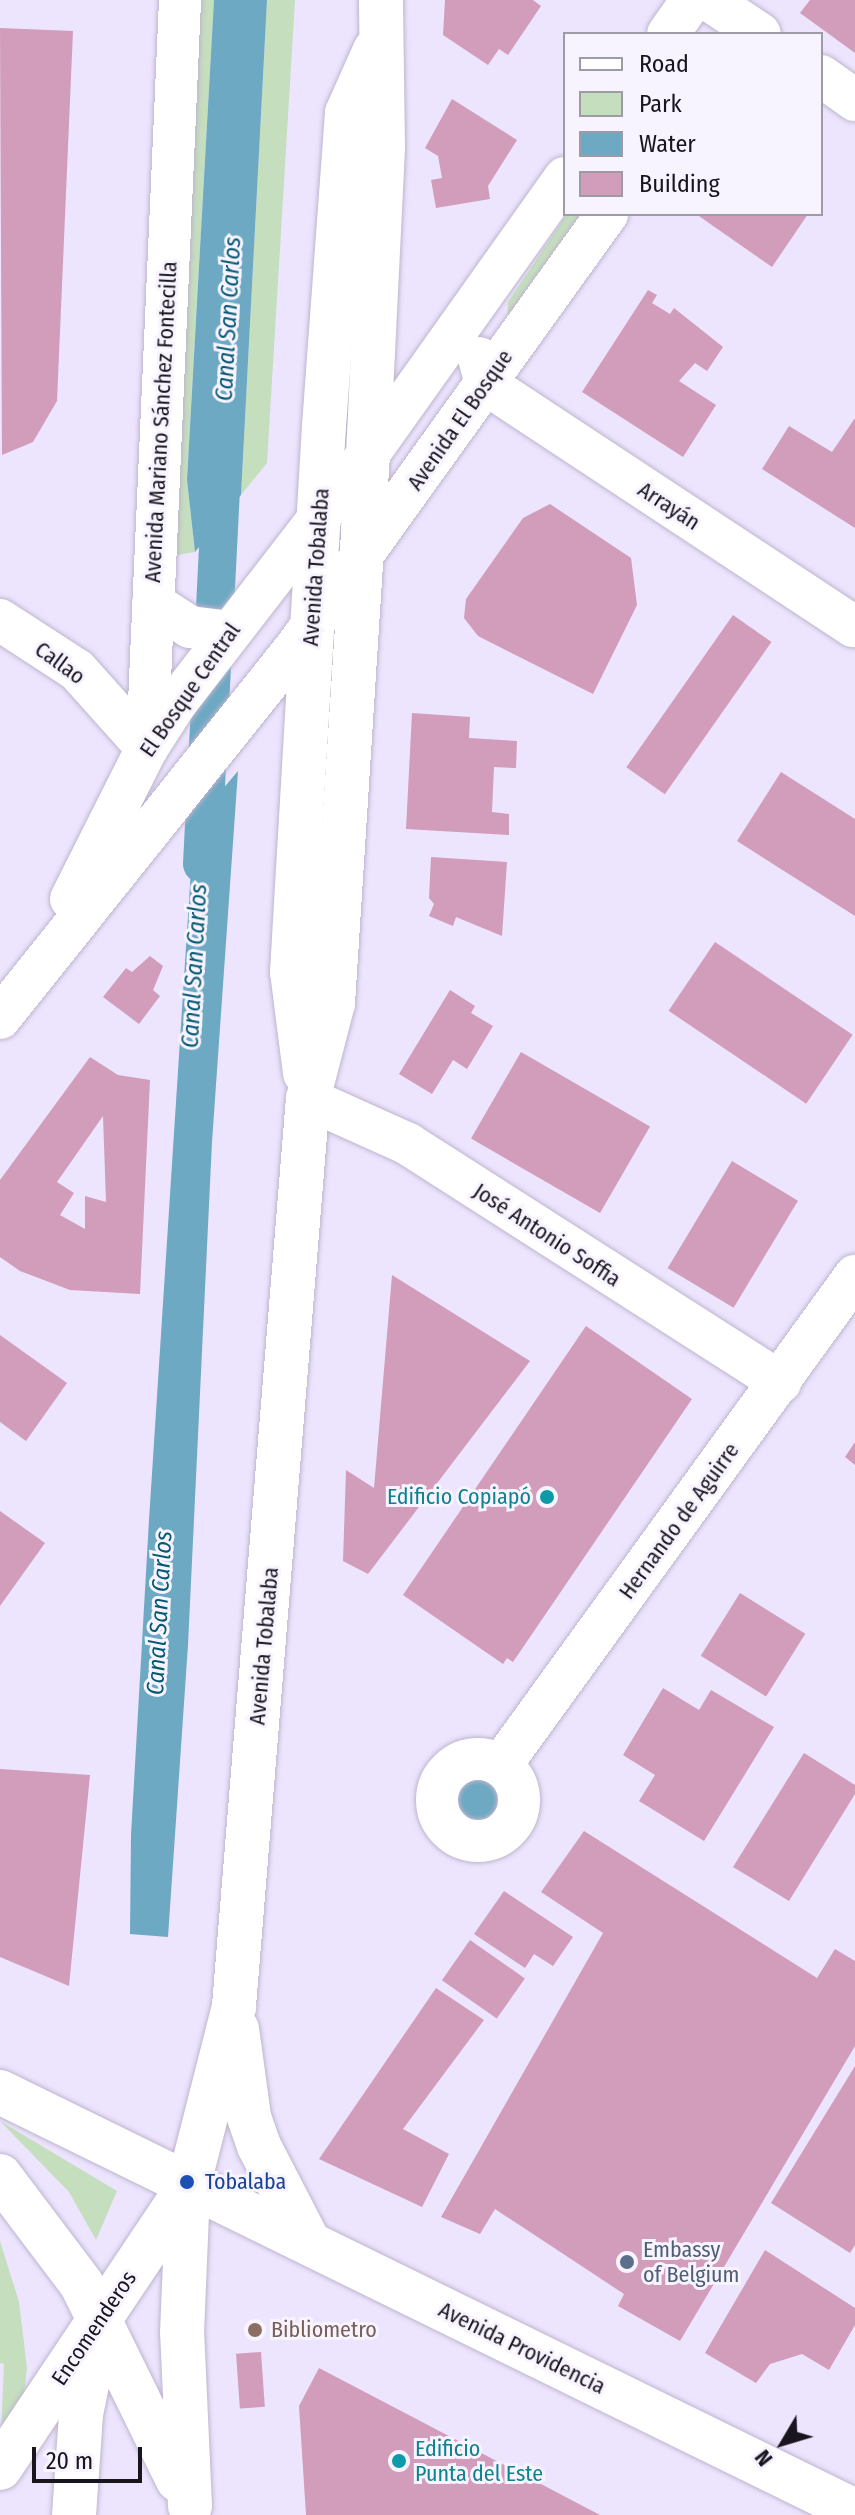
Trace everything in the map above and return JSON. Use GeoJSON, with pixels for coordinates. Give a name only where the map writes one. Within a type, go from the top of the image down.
{"type":"FeatureCollection","features":[{"type":"Feature","properties":{"kind":"main road","name":"Avenida Tobalaba"},"geometry":{"type":"LineString","coordinates":[[188,2187],[234,2006],[308,1099],[333,1003],[362,558],[383,147],[380,21]]}},
{"type":"Feature","properties":{"kind":"main road","name":"Avenida Tobalaba"},"geometry":{"type":"LineString","coordinates":[[308,1099],[292,972],[303,638],[320,516],[347,113],[380,21]]}},
{"type":"Feature","properties":{"kind":"main road"},"geometry":{"type":"LineString","coordinates":[[234,2006],[249,2117],[276,2187],[309,2243]]}},
{"type":"Feature","properties":{"kind":"main road","name":"Avenida Providencia"},"geometry":{"type":"LineString","coordinates":[[0,2092],[188,2187],[847,2503]]}},
{"type":"Feature","properties":{"kind":"main road"},"geometry":{"type":"LineString","coordinates":[[0,2176],[62,2253],[101,2318],[191,2511]]}},
{"type":"Feature","properties":{"kind":"main road"},"geometry":{"type":"LineString","coordinates":[[188,2187],[182,2333],[191,2511]]}},
{"type":"Feature","properties":{"kind":"main road","name":"Encomenderos"},"geometry":{"type":"LineString","coordinates":[[0,2468],[188,2187]]}},
{"type":"Feature","properties":{"kind":"main road"},"geometry":{"type":"LineString","coordinates":[[74,2515],[81,2414],[101,2318]]}},
{"type":"Feature","properties":{"kind":"street","name":"Avenida Mariano Sánchez Fontecilla"},"geometry":{"type":"LineString","coordinates":[[180,0],[153,603],[191,658]]}},
{"type":"Feature","properties":{"kind":"street"},"geometry":{"type":"LineString","coordinates":[[669,32],[692,0]]}},
{"type":"Feature","properties":{"kind":"street"},"geometry":{"type":"LineString","coordinates":[[709,0],[749,23]]}},
{"type":"Feature","properties":{"kind":"street"},"geometry":{"type":"LineString","coordinates":[[823,77],[855,100]]}},
{"type":"Feature","properties":{"kind":"street"},"geometry":{"type":"LineString","coordinates":[[320,516],[368,455],[563,181]]}},
{"type":"Feature","properties":{"kind":"street","name":"Avenida El Bosque"},"geometry":{"type":"LineString","coordinates":[[303,638],[606,216]]}},
{"type":"Feature","properties":{"kind":"street"},"geometry":{"type":"LineString","coordinates":[[480,297],[478,347],[486,384]]}},
{"type":"Feature","properties":{"kind":"street","name":"Arrayán"},"geometry":{"type":"LineString","coordinates":[[486,384],[853,626]]}},
{"type":"Feature","properties":{"kind":"street","name":"El Bosque Central"},"geometry":{"type":"LineString","coordinates":[[39,964],[191,658],[266,583],[320,516]]}},
{"type":"Feature","properties":{"kind":"street"},"geometry":{"type":"LineString","coordinates":[[77,670],[114,679],[191,658],[153,603]]}},
{"type":"Feature","properties":{"kind":"street","name":"Callao"},"geometry":{"type":"LineString","coordinates":[[0,620],[77,670],[147,748]]}},
{"type":"Feature","properties":{"kind":"street","name":"El Bosque Central"},"geometry":{"type":"LineString","coordinates":[[0,1018],[39,964],[303,638]]}},
{"type":"Feature","properties":{"kind":"street"},"geometry":{"type":"LineString","coordinates":[[138,844],[147,748]]}},
{"type":"Feature","properties":{"kind":"street","name":"José Antonio Soffia"},"geometry":{"type":"LineString","coordinates":[[308,1099],[408,1144],[780,1382]]}},
{"type":"Feature","properties":{"kind":"street","name":"Hernando de Aguirre"},"geometry":{"type":"LineString","coordinates":[[501,1765],[855,1276]]}},
{"type":"Feature","properties":{"kind":"green space"},"geometry":{"type":"Polygon","coordinates":[[[190,0],[214,0],[187,480],[195,552],[159,558],[190,0]]]}},
{"type":"Feature","properties":{"kind":"green space"},"geometry":{"type":"Polygon","coordinates":[[[267,0],[295,0],[267,463],[241,495],[267,0]]]}},
{"type":"Feature","properties":{"kind":"green space"},"geometry":{"type":"Polygon","coordinates":[[[566,216],[588,216],[507,331],[508,302],[566,216]]]}},
{"type":"Feature","properties":{"kind":"green space"},"geometry":{"type":"Polygon","coordinates":[[[0,2121],[117,2191],[96,2240],[69,2192],[0,2121]]]}},
{"type":"Feature","properties":{"kind":"green space"},"geometry":{"type":"Polygon","coordinates":[[[0,2241],[19,2302],[27,2368],[23,2402],[0,2458],[4,2364],[0,2363],[0,2241]]]}},
{"type":"Feature","properties":{"kind":"water"},"geometry":{"type":"Polygon","coordinates":[[[214,0],[267,0],[241,495],[195,552],[187,480],[214,0]]]}},
{"type":"Feature","properties":{"kind":"water"},"geometry":{"type":"Polygon","coordinates":[[[238,771],[212,1142],[188,1645],[168,1937],[130,1934],[131,1835],[149,1520],[194,823],[238,771]]]}},
{"type":"Feature","properties":{"kind":"water"},"geometry":{"type":"Polygon","coordinates":[[[478,1774],[498,1782],[506,1802],[498,1822],[478,1830],[458,1822],[450,1802],[458,1782],[478,1774]]]}},
{"type":"Feature","properties":{"kind":"building"},"geometry":{"type":"Polygon","coordinates":[[[445,0],[533,0],[541,6],[508,55],[499,49],[488,65],[443,35],[445,0]]]}},
{"type":"Feature","properties":{"kind":"building"},"geometry":{"type":"Polygon","coordinates":[[[810,0],[855,0],[855,53],[800,13],[810,0]]]}},
{"type":"Feature","properties":{"kind":"building"},"geometry":{"type":"Polygon","coordinates":[[[0,28],[73,31],[57,401],[33,442],[2,455],[0,28]]]}},
{"type":"Feature","properties":{"kind":"building"},"geometry":{"type":"Polygon","coordinates":[[[452,99],[517,140],[488,186],[490,199],[436,208],[431,180],[442,178],[438,156],[425,148],[452,99]]]}},
{"type":"Feature","properties":{"kind":"building"},"geometry":{"type":"Polygon","coordinates":[[[699,216],[807,216],[772,267],[699,216]]]}},
{"type":"Feature","properties":{"kind":"building"},"geometry":{"type":"Polygon","coordinates":[[[648,290],[657,295],[652,303],[670,314],[674,308],[723,347],[707,371],[695,363],[679,381],[716,405],[683,457],[582,392],[648,290]]]}},
{"type":"Feature","properties":{"kind":"building"},"geometry":{"type":"Polygon","coordinates":[[[855,418],[855,528],[762,469],[789,426],[832,452],[855,418]]]}},
{"type":"Feature","properties":{"kind":"building"},"geometry":{"type":"Polygon","coordinates":[[[550,504],[631,558],[637,605],[593,694],[478,636],[464,618],[466,599],[523,518],[550,504]]]}},
{"type":"Feature","properties":{"kind":"building"},"geometry":{"type":"Polygon","coordinates":[[[733,615],[772,642],[665,794],[626,767],[733,615]]]}},
{"type":"Feature","properties":{"kind":"building"},"geometry":{"type":"Polygon","coordinates":[[[412,713],[470,717],[469,738],[517,741],[516,768],[494,767],[492,812],[509,814],[509,835],[406,829],[412,713]]]}},
{"type":"Feature","properties":{"kind":"building"},"geometry":{"type":"Polygon","coordinates":[[[781,772],[855,819],[855,916],[737,841],[781,772]]]}},
{"type":"Feature","properties":{"kind":"building"},"geometry":{"type":"Polygon","coordinates":[[[431,857],[507,862],[502,936],[456,917],[453,926],[429,916],[434,904],[429,898],[431,857]]]}},
{"type":"Feature","properties":{"kind":"building"},"geometry":{"type":"Polygon","coordinates":[[[715,942],[853,1035],[806,1104],[669,1011],[715,942]]]}},
{"type":"Feature","properties":{"kind":"building"},"geometry":{"type":"Polygon","coordinates":[[[150,956],[163,966],[153,990],[160,996],[139,1024],[103,997],[126,968],[132,972],[150,956]]]}},
{"type":"Feature","properties":{"kind":"building"},"geometry":{"type":"Polygon","coordinates":[[[450,990],[475,1006],[471,1013],[493,1026],[467,1069],[453,1060],[432,1094],[399,1074],[450,990]]]}},
{"type":"Feature","properties":{"kind":"building"},"geometry":{"type":"Polygon","coordinates":[[[521,1052],[650,1126],[600,1213],[471,1139],[521,1052]]]}},
{"type":"Feature","properties":{"kind":"building"},"geometry":{"type":"Polygon","coordinates":[[[90,1057],[118,1075],[150,1080],[140,1294],[70,1290],[20,1271],[0,1257],[0,1180],[90,1057]],[[103,1116],[57,1182],[74,1193],[60,1215],[85,1229],[85,1196],[106,1202],[103,1116]]]}},
{"type":"Feature","properties":{"kind":"building"},"geometry":{"type":"Polygon","coordinates":[[[732,1161],[798,1201],[734,1308],[668,1268],[732,1161]]]}},
{"type":"Feature","properties":{"kind":"building"},"geometry":{"type":"Polygon","coordinates":[[[392,1275],[530,1361],[368,1574],[343,1561],[346,1470],[374,1488],[392,1275]]]}},
{"type":"Feature","properties":{"kind":"building","name":"Edificio Copiapó"},"geometry":{"type":"Polygon","coordinates":[[[586,1326],[692,1399],[513,1662],[507,1658],[503,1664],[403,1595],[586,1326]]]}},
{"type":"Feature","properties":{"kind":"building"},"geometry":{"type":"Polygon","coordinates":[[[0,1335],[67,1383],[26,1441],[0,1422],[0,1335]]]}},
{"type":"Feature","properties":{"kind":"building"},"geometry":{"type":"Polygon","coordinates":[[[855,1442],[855,1465],[845,1457],[855,1442]]]}},
{"type":"Feature","properties":{"kind":"building"},"geometry":{"type":"Polygon","coordinates":[[[0,1511],[45,1543],[0,1606],[0,1511]]]}},
{"type":"Feature","properties":{"kind":"building"},"geometry":{"type":"Polygon","coordinates":[[[740,1593],[805,1634],[766,1697],[701,1656],[740,1593]]]}},
{"type":"Feature","properties":{"kind":"building"},"geometry":{"type":"Polygon","coordinates":[[[663,1688],[699,1710],[711,1690],[774,1727],[704,1841],[639,1801],[655,1775],[623,1755],[663,1688]]]}},
{"type":"Feature","properties":{"kind":"building"},"geometry":{"type":"Polygon","coordinates":[[[804,1753],[855,1785],[855,1794],[789,1901],[733,1867],[804,1753]]]}},
{"type":"Feature","properties":{"kind":"building"},"geometry":{"type":"Polygon","coordinates":[[[0,1769],[90,1775],[69,1986],[0,1957],[0,1769]]]}},
{"type":"Feature","properties":{"kind":"building"},"geometry":{"type":"Polygon","coordinates":[[[584,1831],[817,1978],[835,1949],[855,1961],[855,2046],[680,2341],[618,2306],[624,2294],[495,2209],[480,2234],[441,2217],[603,1933],[541,1892],[584,1831]]]}},
{"type":"Feature","properties":{"kind":"building"},"geometry":{"type":"Polygon","coordinates":[[[504,1891],[573,1937],[553,1966],[534,1954],[525,1968],[474,1934],[504,1891]]]}},
{"type":"Feature","properties":{"kind":"building"},"geometry":{"type":"Polygon","coordinates":[[[470,1940],[525,1978],[497,2019],[442,1980],[470,1940]]]}},
{"type":"Feature","properties":{"kind":"building"},"geometry":{"type":"Polygon","coordinates":[[[436,1988],[484,2020],[403,2129],[449,2154],[422,2207],[319,2159],[436,1988]]]}},
{"type":"Feature","properties":{"kind":"building"},"geometry":{"type":"Polygon","coordinates":[[[855,2066],[855,2245],[850,2253],[771,2203],[855,2066]]]}},
{"type":"Feature","properties":{"kind":"building"},"geometry":{"type":"Polygon","coordinates":[[[765,2250],[855,2308],[855,2325],[829,2370],[802,2354],[770,2364],[756,2383],[705,2353],[765,2250]]]}},
{"type":"Feature","properties":{"kind":"building"},"geometry":{"type":"Polygon","coordinates":[[[261,2352],[265,2407],[240,2409],[236,2354],[261,2352]]]}},
{"type":"Feature","properties":{"kind":"building","name":"Edificio Punta del Este"},"geometry":{"type":"Polygon","coordinates":[[[319,2368],[600,2515],[306,2515],[299,2406],[319,2368]]]}},
{"type":"Feature","properties":{"kind":"waterway","name":"Canal San Carlos"},"geometry":{"type":"LineString","coordinates":[[202,864],[222,470]]}},
{"type":"Feature","properties":{"kind":"place","name":"Edificio Copiapó"},"geometry":{"type":"Point","coordinates":[547,1497]}},
{"type":"Feature","properties":{"kind":"place","name":"Tobalaba"},"geometry":{"type":"Point","coordinates":[187,2182]}},
{"type":"Feature","properties":{"kind":"place","name":"Embassy of Belgium"},"geometry":{"type":"Point","coordinates":[627,2262]}},
{"type":"Feature","properties":{"kind":"place","name":"Bibliometro"},"geometry":{"type":"Point","coordinates":[255,2330]}},
{"type":"Feature","properties":{"kind":"place","name":"Edificio Punta del Este"},"geometry":{"type":"Point","coordinates":[399,2461]}}]}
